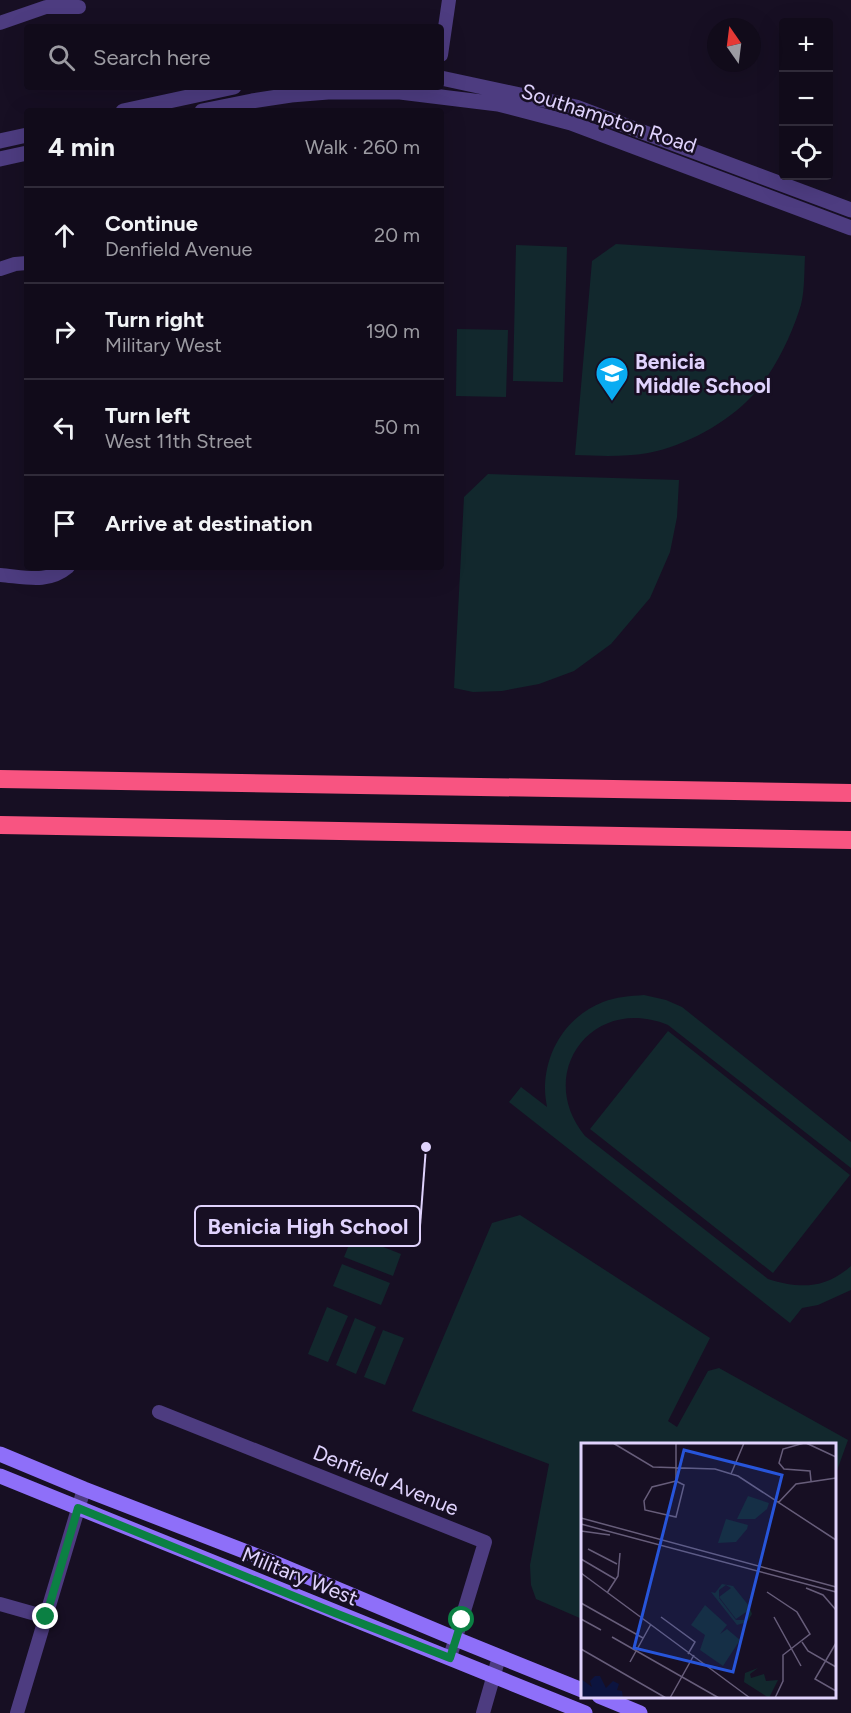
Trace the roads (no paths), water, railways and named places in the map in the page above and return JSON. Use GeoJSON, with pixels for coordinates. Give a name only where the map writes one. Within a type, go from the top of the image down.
{"type":"FeatureCollection","features":[{"type":"Feature","properties":{"kind":"highway"},"geometry":{"type":"LineString","coordinates":[[0,779],[851,793]]}},
{"type":"Feature","properties":{"kind":"highway"},"geometry":{"type":"LineString","coordinates":[[0,825],[851,840]]}},
{"type":"Feature","properties":{"kind":"main road","name":"Military West"},"geometry":{"type":"LineString","coordinates":[[0,1454],[275,1563],[456,1640],[581,1690]]}},
{"type":"Feature","properties":{"kind":"main road","name":"Military West"},"geometry":{"type":"LineString","coordinates":[[0,1476],[585,1713]]}},
{"type":"Feature","properties":{"kind":"main road"},"geometry":{"type":"LineString","coordinates":[[604,1698],[640,1713]]}},
{"type":"Feature","properties":{"kind":"street"},"geometry":{"type":"LineString","coordinates":[[444,34],[449,0]]}},
{"type":"Feature","properties":{"kind":"street"},"geometry":{"type":"LineString","coordinates":[[0,23],[46,7],[79,7]]}},
{"type":"Feature","properties":{"kind":"street","name":"Southampton Road"},"geometry":{"type":"LineString","coordinates":[[444,79],[576,107],[851,210]]}},
{"type":"Feature","properties":{"kind":"street"},"geometry":{"type":"LineString","coordinates":[[137,108],[220,90]]}},
{"type":"Feature","properties":{"kind":"street","name":"Southampton Road"},"geometry":{"type":"LineString","coordinates":[[216,108],[252,100],[328,92],[436,91],[571,123],[851,228]]}},
{"type":"Feature","properties":{"kind":"street"},"geometry":{"type":"LineString","coordinates":[[0,141],[24,136]]}},
{"type":"Feature","properties":{"kind":"street"},"geometry":{"type":"LineString","coordinates":[[0,159],[24,154]]}},
{"type":"Feature","properties":{"kind":"street"},"geometry":{"type":"LineString","coordinates":[[0,267],[24,263]]}},
{"type":"Feature","properties":{"kind":"street"},"geometry":{"type":"LineString","coordinates":[[0,575],[54,577],[64,570]]}},
{"type":"Feature","properties":{"kind":"street","name":"Denfield Avenue"},"geometry":{"type":"LineString","coordinates":[[159,1412],[485,1542],[450,1658]]}},
{"type":"Feature","properties":{"kind":"street"},"geometry":{"type":"LineString","coordinates":[[17,1713],[84,1489]]}},
{"type":"Feature","properties":{"kind":"street"},"geometry":{"type":"LineString","coordinates":[[0,1604],[46,1617]]}},
{"type":"Feature","properties":{"kind":"street"},"geometry":{"type":"LineString","coordinates":[[483,1713],[499,1657]]}},
{"type":"Feature","properties":{"kind":"place","name":"Benicia Middle School"},"geometry":{"type":"Point","coordinates":[612,402]}},
{"type":"Feature","properties":{"kind":"place","name":"Benicia High School"},"geometry":{"type":"Point","coordinates":[426,1147]}}]}
